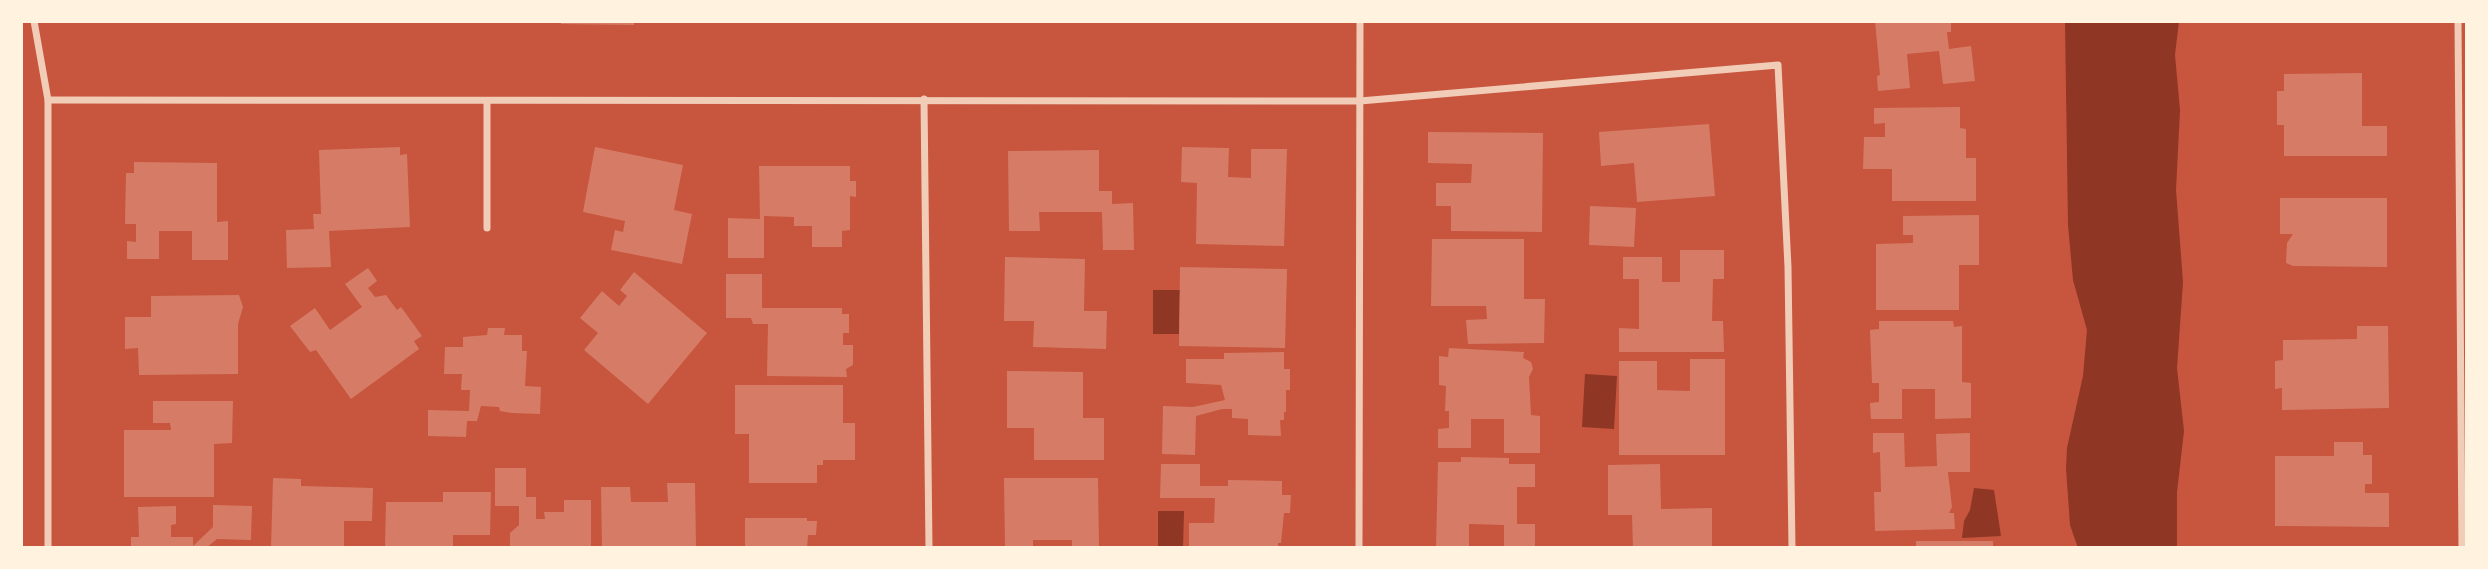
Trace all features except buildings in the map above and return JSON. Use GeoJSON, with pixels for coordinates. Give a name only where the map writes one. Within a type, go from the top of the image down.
{"type":"FeatureCollection","features":[{"type":"Feature","properties":{"kind":"street"},"geometry":{"type":"LineString","coordinates":[[34,21],[48,100],[48,548]]}},
{"type":"Feature","properties":{"kind":"street"},"geometry":{"type":"LineString","coordinates":[[1359,548],[1360,21]]}},
{"type":"Feature","properties":{"kind":"street"},"geometry":{"type":"LineString","coordinates":[[2458,21],[2462,548]]}},
{"type":"Feature","properties":{"kind":"street"},"geometry":{"type":"LineString","coordinates":[[48,100],[1360,101],[1778,65],[1788,267],[1792,548]]}},
{"type":"Feature","properties":{"kind":"street"},"geometry":{"type":"LineString","coordinates":[[924,99],[929,548]]}},
{"type":"Feature","properties":{"kind":"street"},"geometry":{"type":"LineString","coordinates":[[487,101],[487,228]]}},
{"type":"Feature","properties":{"kind":"shaded area"},"geometry":{"type":"Polygon","coordinates":[[[2065,21],[2179,21],[2175,55],[2180,110],[2176,190],[2183,282],[2177,368],[2184,431],[2177,492],[2177,548],[2078,548],[2070,525],[2067,448],[2083,376],[2087,330],[2073,280],[2068,225],[2065,21]]]}},
{"type":"Feature","properties":{"kind":"shaded area"},"geometry":{"type":"Polygon","coordinates":[[[1153,290],[1180,290],[1179,334],[1153,334],[1153,290]]]}},
{"type":"Feature","properties":{"kind":"shaded area"},"geometry":{"type":"Polygon","coordinates":[[[1585,374],[1617,376],[1614,429],[1582,427],[1585,374]]]}},
{"type":"Feature","properties":{"kind":"shaded area"},"geometry":{"type":"Polygon","coordinates":[[[1974,488],[1994,490],[2001,536],[1962,538],[1974,488]]]}},
{"type":"Feature","properties":{"kind":"shaded area"},"geometry":{"type":"Polygon","coordinates":[[[1158,511],[1184,511],[1183,548],[1158,548],[1158,511]]]}}]}
